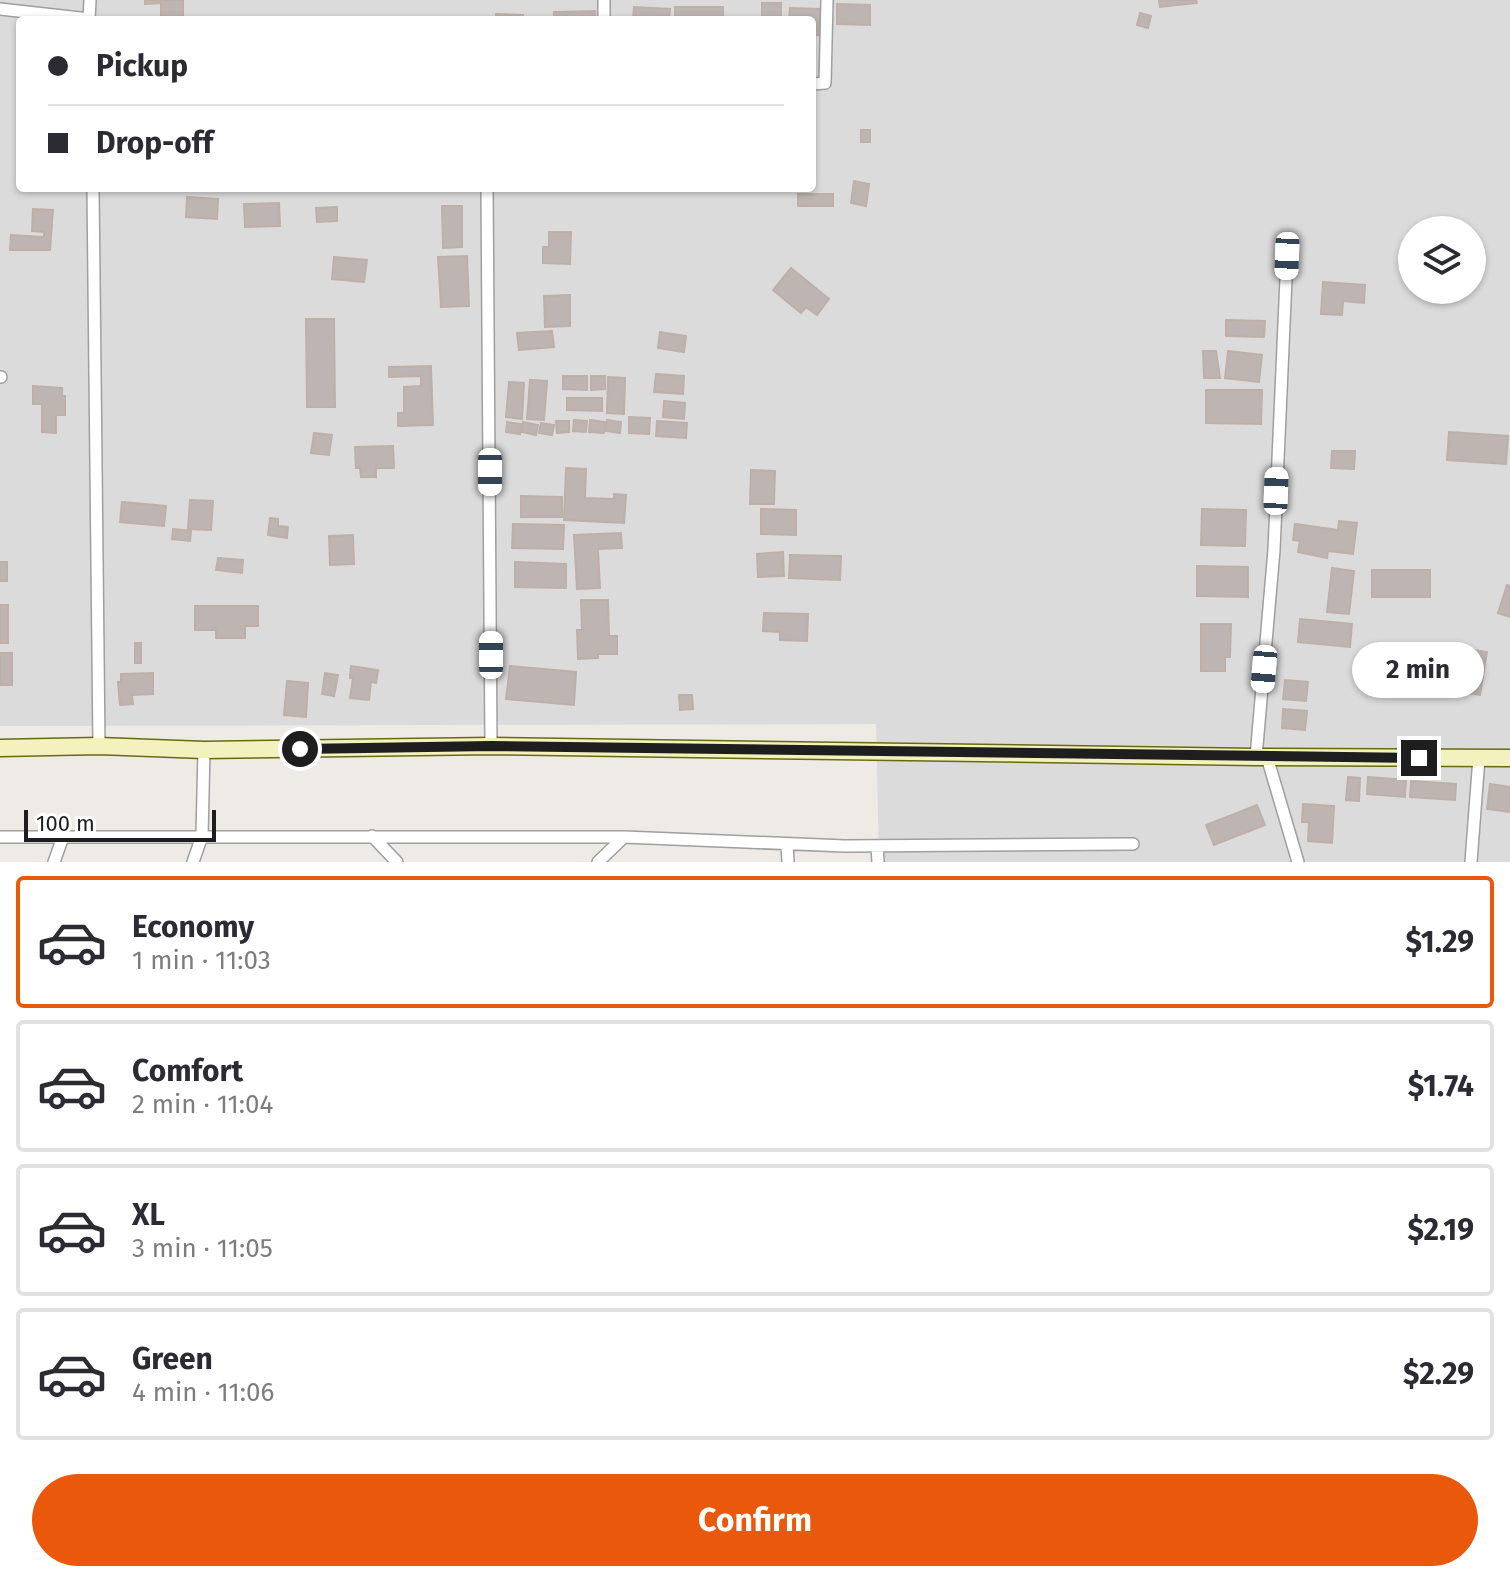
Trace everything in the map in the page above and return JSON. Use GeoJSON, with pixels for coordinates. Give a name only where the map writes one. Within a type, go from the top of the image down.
{"type":"FeatureCollection","features":[{"type":"Feature","properties":{"kind":"street"},"geometry":{"type":"LineString","coordinates":[[816,84],[825,83],[827,0]]}},
{"type":"Feature","properties":{"kind":"street"},"geometry":{"type":"LineString","coordinates":[[0,9],[57,16]]}},
{"type":"Feature","properties":{"kind":"street"},"geometry":{"type":"LineString","coordinates":[[93,192],[99,746]]}},
{"type":"Feature","properties":{"kind":"street"},"geometry":{"type":"LineString","coordinates":[[487,192],[491,746]]}},
{"type":"Feature","properties":{"kind":"street"},"geometry":{"type":"LineString","coordinates":[[1287,256],[1262,757],[1298,862]]}},
{"type":"Feature","properties":{"kind":"street"},"geometry":{"type":"LineString","coordinates":[[0,748],[99,746],[204,750],[491,746],[1510,758]]}},
{"type":"Feature","properties":{"kind":"street"},"geometry":{"type":"LineString","coordinates":[[193,862],[202,836],[204,750]]}},
{"type":"Feature","properties":{"kind":"street"},"geometry":{"type":"LineString","coordinates":[[1471,862],[1479,758]]}},
{"type":"Feature","properties":{"kind":"street"},"geometry":{"type":"LineString","coordinates":[[372,836],[397,862]]}},
{"type":"Feature","properties":{"kind":"street"},"geometry":{"type":"LineString","coordinates":[[0,837],[624,837],[877,846],[1133,844]]}},
{"type":"Feature","properties":{"kind":"street"},"geometry":{"type":"LineString","coordinates":[[54,862],[63,837]]}},
{"type":"Feature","properties":{"kind":"street"},"geometry":{"type":"LineString","coordinates":[[598,862],[624,837]]}},
{"type":"Feature","properties":{"kind":"street"},"geometry":{"type":"LineString","coordinates":[[787,844],[788,862]]}},
{"type":"Feature","properties":{"kind":"street"},"geometry":{"type":"LineString","coordinates":[[877,846],[878,862]]}},
{"type":"Feature","properties":{"kind":"shaded area"},"geometry":{"type":"Polygon","coordinates":[[[0,0],[1510,0],[1510,862],[879,862],[876,724],[0,726],[0,0]]]}},
{"type":"Feature","properties":{"kind":"building"},"geometry":{"type":"Polygon","coordinates":[[[145,0],[183,0],[183,16],[161,16],[161,3],[145,4],[145,0]]]}},
{"type":"Feature","properties":{"kind":"building"},"geometry":{"type":"Polygon","coordinates":[[[1159,0],[1196,0],[1197,3],[1160,7],[1159,0]]]}},
{"type":"Feature","properties":{"kind":"building"},"geometry":{"type":"Polygon","coordinates":[[[762,3],[781,3],[781,16],[762,16],[762,3]]]}},
{"type":"Feature","properties":{"kind":"building"},"geometry":{"type":"Polygon","coordinates":[[[837,4],[870,5],[870,25],[837,24],[837,4]]]}},
{"type":"Feature","properties":{"kind":"building"},"geometry":{"type":"Polygon","coordinates":[[[634,7],[670,9],[669,16],[633,16],[634,7]]]}},
{"type":"Feature","properties":{"kind":"building"},"geometry":{"type":"Polygon","coordinates":[[[675,7],[723,7],[723,16],[675,16],[675,7]]]}},
{"type":"Feature","properties":{"kind":"building"},"geometry":{"type":"Polygon","coordinates":[[[790,8],[821,9],[821,35],[816,35],[816,16],[789,16],[790,8]]]}},
{"type":"Feature","properties":{"kind":"building"},"geometry":{"type":"Polygon","coordinates":[[[595,11],[595,16],[554,16],[554,12],[595,11]]]}},
{"type":"Feature","properties":{"kind":"building"},"geometry":{"type":"Polygon","coordinates":[[[1140,13],[1151,16],[1148,28],[1137,25],[1140,13]]]}},
{"type":"Feature","properties":{"kind":"building"},"geometry":{"type":"Polygon","coordinates":[[[496,14],[523,15],[523,16],[496,14]]]}},
{"type":"Feature","properties":{"kind":"building"},"geometry":{"type":"Polygon","coordinates":[[[861,130],[870,130],[870,142],[861,142],[861,130]]]}},
{"type":"Feature","properties":{"kind":"building"},"geometry":{"type":"Polygon","coordinates":[[[854,181],[869,184],[866,206],[851,203],[854,181]]]}},
{"type":"Feature","properties":{"kind":"building"},"geometry":{"type":"Polygon","coordinates":[[[798,194],[833,194],[833,206],[798,206],[798,194]]]}},
{"type":"Feature","properties":{"kind":"building"},"geometry":{"type":"Polygon","coordinates":[[[187,197],[218,199],[217,219],[186,217],[187,197]]]}},
{"type":"Feature","properties":{"kind":"building"},"geometry":{"type":"Polygon","coordinates":[[[279,203],[280,226],[245,227],[244,204],[279,203]]]}},
{"type":"Feature","properties":{"kind":"building"},"geometry":{"type":"Polygon","coordinates":[[[442,206],[462,206],[462,247],[443,248],[442,206]]]}},
{"type":"Feature","properties":{"kind":"building"},"geometry":{"type":"Polygon","coordinates":[[[337,207],[337,221],[317,222],[316,208],[337,207]]]}},
{"type":"Feature","properties":{"kind":"building"},"geometry":{"type":"Polygon","coordinates":[[[33,209],[53,210],[50,250],[10,250],[11,235],[44,237],[44,232],[32,231],[33,209]]]}},
{"type":"Feature","properties":{"kind":"building"},"geometry":{"type":"Polygon","coordinates":[[[549,232],[571,232],[570,264],[543,263],[543,247],[549,247],[549,232]]]}},
{"type":"Feature","properties":{"kind":"building"},"geometry":{"type":"Polygon","coordinates":[[[467,256],[469,306],[441,307],[438,257],[467,256]]]}},
{"type":"Feature","properties":{"kind":"building"},"geometry":{"type":"Polygon","coordinates":[[[334,257],[367,260],[364,282],[332,279],[334,257]]]}},
{"type":"Feature","properties":{"kind":"building"},"geometry":{"type":"Polygon","coordinates":[[[791,268],[829,299],[817,315],[806,307],[801,313],[773,290],[791,268]]]}},
{"type":"Feature","properties":{"kind":"building"},"geometry":{"type":"Polygon","coordinates":[[[1323,282],[1365,285],[1364,303],[1343,301],[1342,315],[1321,314],[1323,282]]]}},
{"type":"Feature","properties":{"kind":"building"},"geometry":{"type":"Polygon","coordinates":[[[570,295],[570,326],[545,327],[544,296],[570,295]]]}},
{"type":"Feature","properties":{"kind":"building"},"geometry":{"type":"Polygon","coordinates":[[[306,319],[334,319],[335,407],[307,407],[306,319]]]}},
{"type":"Feature","properties":{"kind":"building"},"geometry":{"type":"Polygon","coordinates":[[[1226,320],[1265,321],[1264,337],[1226,336],[1226,320]]]}},
{"type":"Feature","properties":{"kind":"building"},"geometry":{"type":"Polygon","coordinates":[[[552,331],[554,347],[519,350],[517,333],[552,331]]]}},
{"type":"Feature","properties":{"kind":"building"},"geometry":{"type":"Polygon","coordinates":[[[660,332],[686,336],[684,352],[658,348],[660,332]]]}},
{"type":"Feature","properties":{"kind":"building"},"geometry":{"type":"Polygon","coordinates":[[[1203,351],[1216,351],[1220,378],[1204,378],[1203,351]]]}},
{"type":"Feature","properties":{"kind":"building"},"geometry":{"type":"Polygon","coordinates":[[[1228,351],[1262,355],[1259,382],[1225,378],[1228,351]]]}},
{"type":"Feature","properties":{"kind":"building"},"geometry":{"type":"Polygon","coordinates":[[[431,366],[433,425],[398,426],[398,413],[404,413],[404,387],[421,386],[421,376],[389,377],[389,367],[431,366]]]}},
{"type":"Feature","properties":{"kind":"building"},"geometry":{"type":"Polygon","coordinates":[[[656,374],[684,376],[683,394],[654,392],[656,374]]]}},
{"type":"Feature","properties":{"kind":"building"},"geometry":{"type":"Polygon","coordinates":[[[563,376],[587,376],[587,390],[563,389],[563,376]]]}},
{"type":"Feature","properties":{"kind":"building"},"geometry":{"type":"Polygon","coordinates":[[[591,376],[605,376],[605,389],[591,390],[591,376]]]}},
{"type":"Feature","properties":{"kind":"building"},"geometry":{"type":"Polygon","coordinates":[[[608,377],[625,378],[624,414],[607,413],[608,377]]]}},
{"type":"Feature","properties":{"kind":"building"},"geometry":{"type":"Polygon","coordinates":[[[530,380],[547,381],[544,420],[527,419],[530,380]]]}},
{"type":"Feature","properties":{"kind":"building"},"geometry":{"type":"Polygon","coordinates":[[[509,382],[524,383],[522,419],[506,417],[509,382]]]}},
{"type":"Feature","properties":{"kind":"building"},"geometry":{"type":"Polygon","coordinates":[[[33,386],[62,388],[65,415],[56,415],[56,433],[42,432],[42,404],[33,404],[33,386]]]}},
{"type":"Feature","properties":{"kind":"building"},"geometry":{"type":"Polygon","coordinates":[[[1206,390],[1262,390],[1261,424],[1206,423],[1206,390]]]}},
{"type":"Feature","properties":{"kind":"building"},"geometry":{"type":"Polygon","coordinates":[[[567,398],[602,398],[602,411],[567,410],[567,398]]]}},
{"type":"Feature","properties":{"kind":"building"},"geometry":{"type":"Polygon","coordinates":[[[664,401],[685,403],[684,419],[663,417],[664,401]]]}},
{"type":"Feature","properties":{"kind":"building"},"geometry":{"type":"Polygon","coordinates":[[[629,417],[650,418],[649,434],[629,433],[629,417]]]}},
{"type":"Feature","properties":{"kind":"building"},"geometry":{"type":"Polygon","coordinates":[[[574,420],[587,421],[586,432],[573,431],[574,420]]]}},
{"type":"Feature","properties":{"kind":"building"},"geometry":{"type":"Polygon","coordinates":[[[590,420],[605,422],[604,433],[589,432],[590,420]]]}},
{"type":"Feature","properties":{"kind":"building"},"geometry":{"type":"Polygon","coordinates":[[[607,420],[621,422],[620,433],[606,431],[607,420]]]}},
{"type":"Feature","properties":{"kind":"building"},"geometry":{"type":"Polygon","coordinates":[[[556,421],[569,421],[569,432],[557,433],[556,421]]]}},
{"type":"Feature","properties":{"kind":"building"},"geometry":{"type":"Polygon","coordinates":[[[657,421],[687,423],[686,438],[656,436],[657,421]]]}},
{"type":"Feature","properties":{"kind":"building"},"geometry":{"type":"Polygon","coordinates":[[[507,422],[521,424],[520,434],[506,432],[507,422]]]}},
{"type":"Feature","properties":{"kind":"building"},"geometry":{"type":"Polygon","coordinates":[[[523,422],[538,425],[536,435],[522,432],[523,422]]]}},
{"type":"Feature","properties":{"kind":"building"},"geometry":{"type":"Polygon","coordinates":[[[541,423],[554,425],[552,435],[539,433],[541,423]]]}},
{"type":"Feature","properties":{"kind":"building"},"geometry":{"type":"Polygon","coordinates":[[[1449,432],[1508,436],[1506,464],[1447,460],[1449,432]]]}},
{"type":"Feature","properties":{"kind":"building"},"geometry":{"type":"Polygon","coordinates":[[[314,433],[332,435],[329,455],[311,453],[314,433]]]}},
{"type":"Feature","properties":{"kind":"building"},"geometry":{"type":"Polygon","coordinates":[[[393,446],[394,468],[376,468],[376,477],[361,477],[360,468],[356,468],[355,447],[393,446]]]}},
{"type":"Feature","properties":{"kind":"building"},"geometry":{"type":"Polygon","coordinates":[[[1332,451],[1355,451],[1354,469],[1331,468],[1332,451]]]}},
{"type":"Feature","properties":{"kind":"building"},"geometry":{"type":"Polygon","coordinates":[[[566,468],[586,469],[585,498],[614,499],[614,494],[626,495],[624,523],[564,520],[566,468]]]}},
{"type":"Feature","properties":{"kind":"building"},"geometry":{"type":"Polygon","coordinates":[[[751,470],[775,471],[774,504],[750,504],[751,470]]]}},
{"type":"Feature","properties":{"kind":"building"},"geometry":{"type":"Polygon","coordinates":[[[521,496],[562,497],[562,517],[521,517],[521,496]]]}},
{"type":"Feature","properties":{"kind":"building"},"geometry":{"type":"Polygon","coordinates":[[[190,500],[213,501],[211,530],[188,529],[190,500]]]}},
{"type":"Feature","properties":{"kind":"building"},"geometry":{"type":"Polygon","coordinates":[[[122,502],[166,506],[164,526],[120,522],[122,502]]]}},
{"type":"Feature","properties":{"kind":"building"},"geometry":{"type":"Polygon","coordinates":[[[761,509],[796,510],[796,535],[761,534],[761,509]]]}},
{"type":"Feature","properties":{"kind":"building"},"geometry":{"type":"Polygon","coordinates":[[[1202,509],[1246,510],[1245,546],[1201,545],[1202,509]]]}},
{"type":"Feature","properties":{"kind":"building"},"geometry":{"type":"Polygon","coordinates":[[[270,518],[278,519],[278,526],[288,527],[287,538],[268,535],[270,518]]]}},
{"type":"Feature","properties":{"kind":"building"},"geometry":{"type":"Polygon","coordinates":[[[1339,521],[1357,523],[1353,554],[1328,551],[1327,558],[1298,552],[1300,541],[1293,540],[1295,524],[1338,530],[1339,521]]]}},
{"type":"Feature","properties":{"kind":"building"},"geometry":{"type":"Polygon","coordinates":[[[513,524],[564,525],[563,549],[512,548],[513,524]]]}},
{"type":"Feature","properties":{"kind":"building"},"geometry":{"type":"Polygon","coordinates":[[[173,529],[191,531],[190,541],[172,539],[173,529]]]}},
{"type":"Feature","properties":{"kind":"building"},"geometry":{"type":"Polygon","coordinates":[[[621,533],[622,548],[598,549],[600,588],[577,589],[574,535],[621,533]]]}},
{"type":"Feature","properties":{"kind":"building"},"geometry":{"type":"Polygon","coordinates":[[[353,535],[354,564],[330,565],[329,536],[353,535]]]}},
{"type":"Feature","properties":{"kind":"building"},"geometry":{"type":"Polygon","coordinates":[[[783,552],[784,576],[758,577],[757,554],[783,552]]]}},
{"type":"Feature","properties":{"kind":"building"},"geometry":{"type":"Polygon","coordinates":[[[790,555],[841,556],[840,580],[789,578],[790,555]]]}},
{"type":"Feature","properties":{"kind":"building"},"geometry":{"type":"Polygon","coordinates":[[[218,558],[243,560],[242,573],[216,570],[218,558]]]}},
{"type":"Feature","properties":{"kind":"building"},"geometry":{"type":"Polygon","coordinates":[[[0,562],[7,562],[7,581],[0,581],[0,562]]]}},
{"type":"Feature","properties":{"kind":"building"},"geometry":{"type":"Polygon","coordinates":[[[515,562],[566,564],[566,588],[515,587],[515,562]]]}},
{"type":"Feature","properties":{"kind":"building"},"geometry":{"type":"Polygon","coordinates":[[[1197,566],[1248,567],[1248,597],[1197,596],[1197,566]]]}},
{"type":"Feature","properties":{"kind":"building"},"geometry":{"type":"Polygon","coordinates":[[[1332,568],[1354,571],[1349,614],[1327,612],[1332,568]]]}},
{"type":"Feature","properties":{"kind":"building"},"geometry":{"type":"Polygon","coordinates":[[[1372,570],[1430,570],[1430,597],[1372,597],[1372,570]]]}},
{"type":"Feature","properties":{"kind":"building"},"geometry":{"type":"Polygon","coordinates":[[[1507,585],[1510,586],[1510,617],[1498,613],[1507,585]]]}},
{"type":"Feature","properties":{"kind":"building"},"geometry":{"type":"Polygon","coordinates":[[[581,600],[608,600],[609,636],[617,636],[617,654],[598,654],[598,658],[578,659],[577,630],[582,630],[581,600]]]}},
{"type":"Feature","properties":{"kind":"building"},"geometry":{"type":"Polygon","coordinates":[[[0,605],[8,605],[8,643],[0,643],[0,605]]]}},
{"type":"Feature","properties":{"kind":"building"},"geometry":{"type":"Polygon","coordinates":[[[195,606],[258,606],[258,626],[245,626],[245,638],[216,638],[216,630],[195,630],[195,606]]]}},
{"type":"Feature","properties":{"kind":"building"},"geometry":{"type":"Polygon","coordinates":[[[764,613],[808,614],[807,641],[780,640],[780,632],[763,631],[764,613]]]}},
{"type":"Feature","properties":{"kind":"building"},"geometry":{"type":"Polygon","coordinates":[[[1300,619],[1352,624],[1350,647],[1298,642],[1300,619]]]}},
{"type":"Feature","properties":{"kind":"building"},"geometry":{"type":"Polygon","coordinates":[[[1201,624],[1231,624],[1230,657],[1225,657],[1225,671],[1201,671],[1201,624]]]}},
{"type":"Feature","properties":{"kind":"building"},"geometry":{"type":"Polygon","coordinates":[[[135,643],[141,643],[141,663],[135,663],[135,643]]]}},
{"type":"Feature","properties":{"kind":"building"},"geometry":{"type":"Polygon","coordinates":[[[1467,649],[1487,652],[1480,695],[1453,690],[1454,685],[1429,681],[1432,661],[1464,666],[1467,649]]]}},
{"type":"Feature","properties":{"kind":"building"},"geometry":{"type":"Polygon","coordinates":[[[0,653],[12,653],[12,685],[0,685],[0,653]]]}},
{"type":"Feature","properties":{"kind":"building"},"geometry":{"type":"Polygon","coordinates":[[[351,666],[378,670],[376,683],[371,682],[369,700],[350,698],[351,666]]]}},
{"type":"Feature","properties":{"kind":"building"},"geometry":{"type":"Polygon","coordinates":[[[510,666],[576,672],[574,705],[506,699],[510,666]]]}},
{"type":"Feature","properties":{"kind":"building"},"geometry":{"type":"Polygon","coordinates":[[[153,673],[153,694],[132,695],[133,704],[120,705],[118,682],[121,682],[121,674],[153,673]]]}},
{"type":"Feature","properties":{"kind":"building"},"geometry":{"type":"Polygon","coordinates":[[[325,673],[338,675],[334,696],[322,694],[325,673]]]}},
{"type":"Feature","properties":{"kind":"building"},"geometry":{"type":"Polygon","coordinates":[[[1285,680],[1308,682],[1306,701],[1283,699],[1285,680]]]}},
{"type":"Feature","properties":{"kind":"building"},"geometry":{"type":"Polygon","coordinates":[[[287,681],[308,683],[306,717],[284,715],[287,681]]]}},
{"type":"Feature","properties":{"kind":"building"},"geometry":{"type":"Polygon","coordinates":[[[679,695],[692,695],[693,709],[680,710],[679,695]]]}},
{"type":"Feature","properties":{"kind":"building"},"geometry":{"type":"Polygon","coordinates":[[[1283,709],[1307,711],[1305,730],[1282,728],[1283,709]]]}},
{"type":"Feature","properties":{"kind":"building"},"geometry":{"type":"Polygon","coordinates":[[[1348,777],[1360,778],[1359,801],[1346,800],[1348,777]]]}},
{"type":"Feature","properties":{"kind":"building"},"geometry":{"type":"Polygon","coordinates":[[[1368,777],[1406,780],[1405,797],[1367,794],[1368,777]]]}},
{"type":"Feature","properties":{"kind":"building"},"geometry":{"type":"Polygon","coordinates":[[[1411,781],[1456,784],[1455,800],[1410,797],[1411,781]]]}},
{"type":"Feature","properties":{"kind":"building"},"geometry":{"type":"Polygon","coordinates":[[[1490,784],[1510,787],[1510,812],[1487,809],[1490,784]]]}},
{"type":"Feature","properties":{"kind":"building"},"geometry":{"type":"Polygon","coordinates":[[[1303,804],[1334,806],[1332,843],[1308,841],[1309,822],[1302,822],[1303,804]]]}},
{"type":"Feature","properties":{"kind":"building"},"geometry":{"type":"Polygon","coordinates":[[[1257,805],[1265,825],[1214,845],[1206,825],[1257,805]]]}},
{"type":"Feature","properties":{"kind":"route"},"geometry":{"type":"LineString","coordinates":[[300,749],[491,746],[1419,758]]}}]}
